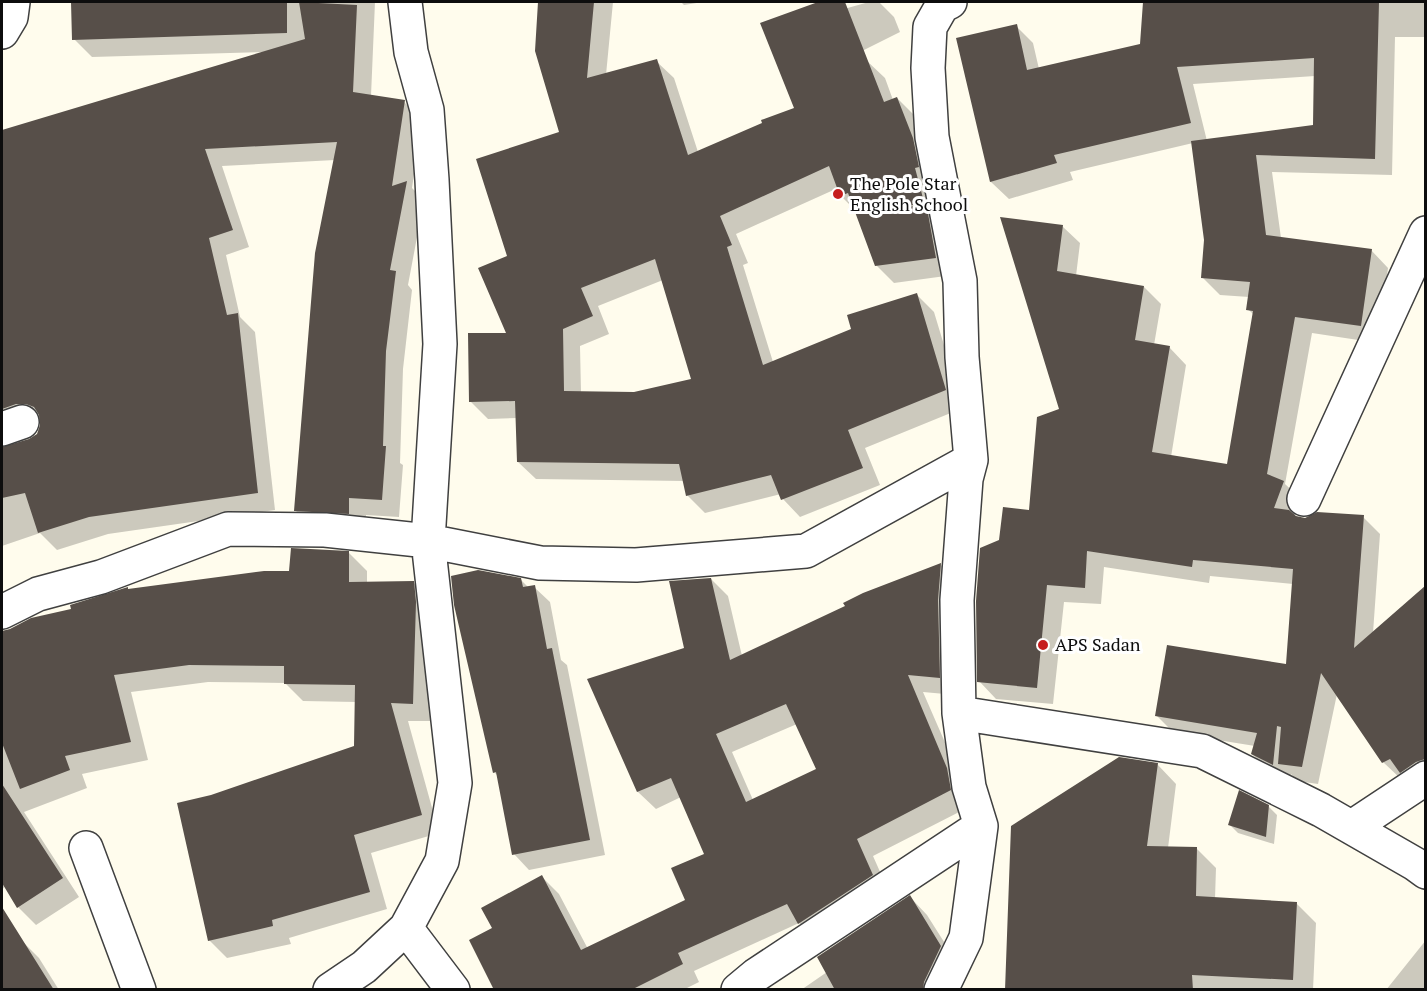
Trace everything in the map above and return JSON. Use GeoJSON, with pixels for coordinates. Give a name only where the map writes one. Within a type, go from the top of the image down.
{"type":"FeatureCollection","features":[{"type":"Feature","properties":{"kind":"street"},"geometry":{"type":"LineString","coordinates":[[2,32],[11,17],[13,2]]}},
{"type":"Feature","properties":{"kind":"street"},"geometry":{"type":"LineString","coordinates":[[330,990],[364,967],[406,928],[442,861],[455,783],[428,541],[440,344],[427,110],[411,52],[405,2]]}},
{"type":"Feature","properties":{"kind":"street"},"geometry":{"type":"LineString","coordinates":[[941,990],[966,938],[981,826],[969,787],[959,713],[957,600],[966,479],[971,460],[960,281],[932,137],[928,68],[930,27],[942,6],[950,2]]}},
{"type":"Feature","properties":{"kind":"street"},"geometry":{"type":"LineString","coordinates":[[1304,499],[1425,233]]}},
{"type":"Feature","properties":{"kind":"street"},"geometry":{"type":"LineString","coordinates":[[2,612],[38,594],[101,577],[228,529],[325,530],[428,541],[540,563],[636,565],[806,551],[971,460]]}},
{"type":"Feature","properties":{"kind":"street"},"geometry":{"type":"LineString","coordinates":[[959,713],[1202,751],[1352,827],[1425,872]]}},
{"type":"Feature","properties":{"kind":"street"},"geometry":{"type":"LineString","coordinates":[[1352,827],[1425,778]]}},
{"type":"Feature","properties":{"kind":"street"},"geometry":{"type":"LineString","coordinates":[[738,990],[765,968],[981,826]]}},
{"type":"Feature","properties":{"kind":"street"},"geometry":{"type":"LineString","coordinates":[[86,848],[139,990]]}},
{"type":"Feature","properties":{"kind":"street"},"geometry":{"type":"LineString","coordinates":[[406,928],[453,990]]}},
{"type":"Feature","properties":{"kind":"building"},"geometry":{"type":"Polygon","coordinates":[[[71,2],[287,2],[287,33],[72,40],[71,2]]]}},
{"type":"Feature","properties":{"kind":"building"},"geometry":{"type":"Polygon","coordinates":[[[299,2],[357,5],[353,92],[405,100],[392,186],[407,181],[390,270],[396,271],[386,351],[383,446],[386,446],[382,500],[349,498],[349,514],[294,511],[315,253],[337,142],[205,149],[233,230],[209,238],[227,315],[238,313],[258,493],[89,517],[38,533],[25,493],[2,498],[2,447],[29,439],[37,434],[40,425],[39,415],[34,407],[16,404],[2,409],[2,130],[305,39],[299,2]]]}},
{"type":"Feature","properties":{"kind":"building"},"geometry":{"type":"Polygon","coordinates":[[[538,2],[594,2],[587,78],[657,59],[688,155],[762,123],[761,120],[794,108],[760,23],[818,2],[845,2],[884,102],[897,97],[913,138],[919,167],[915,168],[924,202],[909,206],[927,208],[936,258],[875,266],[848,193],[840,196],[829,166],[720,216],[732,245],[727,247],[763,365],[851,329],[847,315],[917,293],[946,390],[848,430],[863,468],[781,500],[771,475],[686,496],[679,464],[517,462],[515,401],[469,402],[468,333],[506,333],[478,268],[507,256],[476,159],[559,132],[535,51],[538,2]],[[655,259],[581,288],[593,316],[563,329],[564,391],[634,392],[691,379],[655,259]]]}},
{"type":"Feature","properties":{"kind":"building"},"geometry":{"type":"Polygon","coordinates":[[[1143,2],[1379,2],[1375,159],[1256,155],[1266,235],[1372,249],[1361,326],[1295,317],[1267,474],[1284,481],[1274,508],[1289,510],[1296,516],[1305,518],[1317,512],[1364,515],[1354,648],[1425,586],[1425,759],[1400,773],[1390,759],[1382,763],[1321,673],[1302,767],[1278,764],[1281,727],[1277,726],[1273,765],[1251,754],[1257,733],[1155,716],[1167,645],[1286,664],[1293,569],[1193,560],[1192,567],[1087,551],[1085,588],[1047,585],[1037,688],[977,682],[976,601],[980,548],[999,540],[1003,507],[1029,510],[1037,417],[1059,409],[1000,217],[1063,225],[1057,271],[1144,286],[1135,340],[1170,346],[1152,452],[1227,464],[1253,311],[1246,310],[1250,282],[1201,278],[1204,240],[1191,141],[1313,125],[1314,58],[1177,67],[1191,123],[1054,155],[1057,163],[990,182],[956,38],[1017,24],[1027,70],[1140,44],[1143,2]]]}},
{"type":"Feature","properties":{"kind":"building"},"geometry":{"type":"Polygon","coordinates":[[[291,548],[349,551],[349,582],[414,581],[416,602],[413,704],[391,703],[422,815],[354,835],[370,892],[272,920],[273,926],[208,941],[177,803],[211,795],[354,746],[355,685],[284,684],[284,666],[189,665],[114,675],[131,742],[65,756],[70,770],[20,789],[2,743],[2,631],[31,618],[71,609],[70,605],[128,587],[128,589],[264,571],[289,571],[291,548]]]}},
{"type":"Feature","properties":{"kind":"building"},"geometry":{"type":"Polygon","coordinates":[[[941,563],[938,600],[940,678],[908,675],[947,768],[951,790],[857,839],[873,875],[798,924],[787,904],[678,953],[683,964],[631,990],[494,990],[469,940],[492,928],[481,908],[542,875],[581,950],[685,900],[671,868],[704,854],[671,778],[637,792],[587,679],[684,648],[669,581],[711,578],[730,660],[845,606],[843,603],[941,563]],[[786,704],[716,734],[746,802],[816,769],[786,704]]]}},
{"type":"Feature","properties":{"kind":"building"},"geometry":{"type":"Polygon","coordinates":[[[478,570],[521,578],[523,587],[535,585],[547,649],[552,648],[590,840],[512,855],[496,772],[493,773],[454,605],[451,576],[478,570]]]}},
{"type":"Feature","properties":{"kind":"building"},"geometry":{"type":"Polygon","coordinates":[[[1119,757],[1158,763],[1147,846],[1197,847],[1196,896],[1297,902],[1293,980],[1192,975],[1193,990],[1005,990],[1011,826],[1119,757]]]}},
{"type":"Feature","properties":{"kind":"building"},"geometry":{"type":"Polygon","coordinates":[[[2,784],[63,878],[17,908],[2,883],[2,784]]]}},
{"type":"Feature","properties":{"kind":"building"},"geometry":{"type":"Polygon","coordinates":[[[1239,790],[1269,805],[1266,837],[1228,825],[1239,790]]]}},
{"type":"Feature","properties":{"kind":"building"},"geometry":{"type":"Polygon","coordinates":[[[910,895],[941,946],[924,982],[923,990],[835,990],[817,957],[910,895]]]}},
{"type":"Feature","properties":{"kind":"building"},"geometry":{"type":"Polygon","coordinates":[[[2,907],[54,990],[2,990],[2,907]]]}},
{"type":"Feature","properties":{"kind":"place","name":"The Pole Star English School"},"geometry":{"type":"Point","coordinates":[838,194]}},
{"type":"Feature","properties":{"kind":"place","name":"APS Sadan"},"geometry":{"type":"Point","coordinates":[1043,645]}}]}
